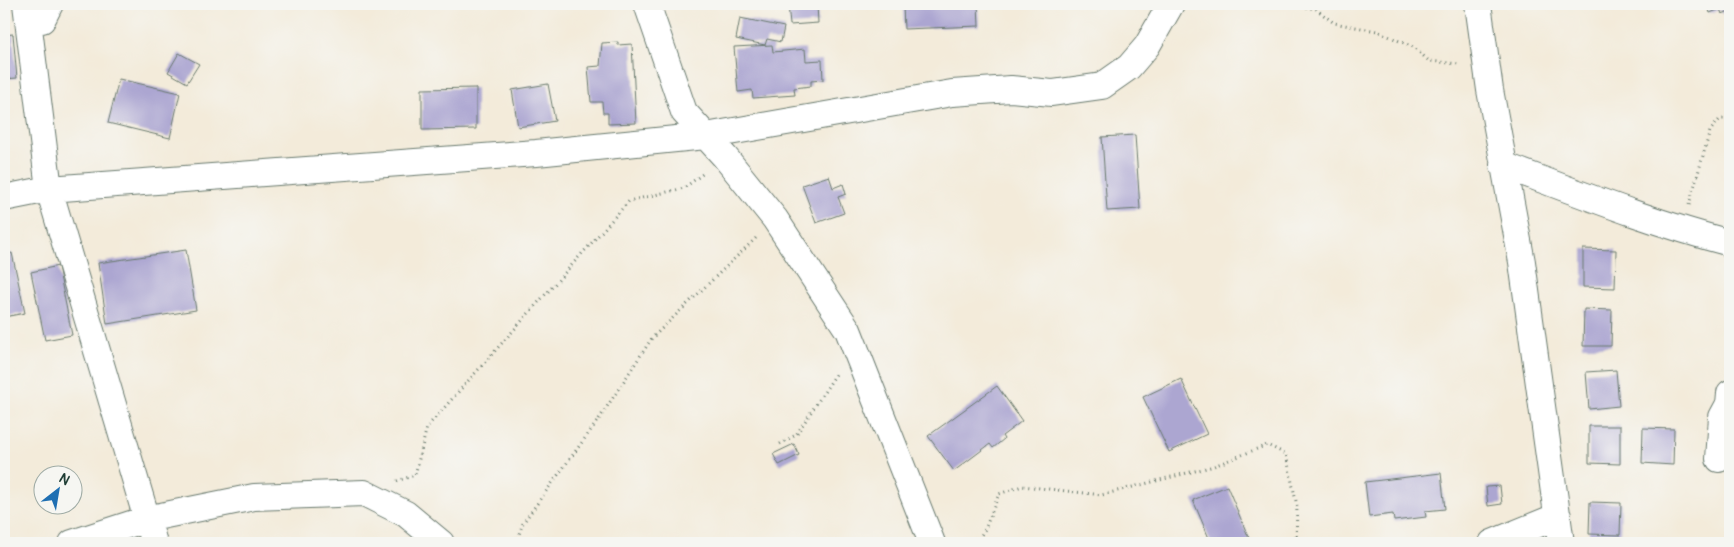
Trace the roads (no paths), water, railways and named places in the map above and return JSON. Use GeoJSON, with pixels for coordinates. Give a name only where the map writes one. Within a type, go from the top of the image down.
{"type":"FeatureCollection","features":[{"type":"Feature","properties":{"kind":"street"},"geometry":{"type":"LineString","coordinates":[[647,4],[684,112],[725,156],[775,219],[848,330],[932,543]]}},
{"type":"Feature","properties":{"kind":"street"},"geometry":{"type":"LineString","coordinates":[[4,198],[49,190],[536,153],[706,136],[952,93],[1011,89],[1052,93],[1102,86],[1129,67],[1147,46],[1170,4]]}},
{"type":"Feature","properties":{"kind":"street"},"geometry":{"type":"LineString","coordinates":[[1478,4],[1485,58],[1522,262],[1561,543]]}},
{"type":"Feature","properties":{"kind":"street"},"geometry":{"type":"LineString","coordinates":[[39,9],[49,190],[154,543]]}},
{"type":"Feature","properties":{"kind":"street"},"geometry":{"type":"LineString","coordinates":[[1504,165],[1616,207],[1730,243]]}},
{"type":"Feature","properties":{"kind":"street"},"geometry":{"type":"LineString","coordinates":[[1719,459],[1722,417],[1729,404],[1730,393]]}},
{"type":"Feature","properties":{"kind":"street"},"geometry":{"type":"LineString","coordinates":[[72,543],[146,519],[254,497],[364,493],[406,514],[441,543]]}},
{"type":"Feature","properties":{"kind":"street"},"geometry":{"type":"LineString","coordinates":[[1492,543],[1558,516]]}}]}
